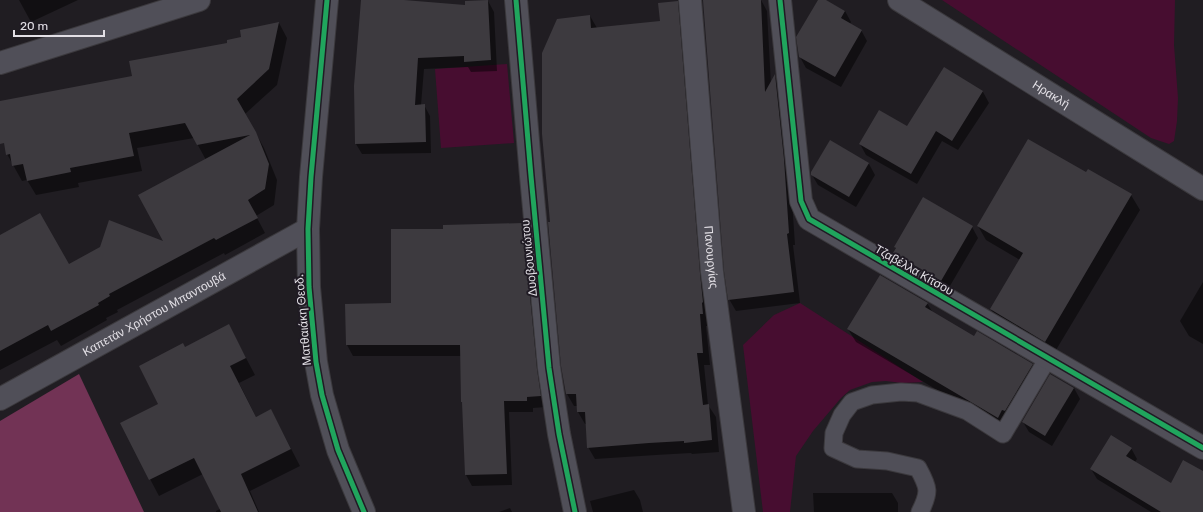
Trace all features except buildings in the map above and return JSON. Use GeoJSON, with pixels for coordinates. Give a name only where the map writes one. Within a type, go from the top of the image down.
{"type":"FeatureCollection","features":[{"type":"Feature","properties":{"kind":"street"},"geometry":{"type":"LineString","coordinates":[[0,63],[199,0]]}},
{"type":"Feature","properties":{"kind":"street","name":"Ματθαιάκη Θεοδ."},"geometry":{"type":"LineString","coordinates":[[327,0],[311,177],[308,229],[309,287],[322,395],[338,450],[364,512]]}},
{"type":"Feature","properties":{"kind":"street","name":"Δυοβουνιώτου"},"geometry":{"type":"LineString","coordinates":[[516,0],[549,368],[559,434],[575,512]]}},
{"type":"Feature","properties":{"kind":"street","name":"Πανουργίας"},"geometry":{"type":"LineString","coordinates":[[690,0],[712,272],[744,512]]}},
{"type":"Feature","properties":{"kind":"street","name":"Τζαβέλλα Κίτσου"},"geometry":{"type":"LineString","coordinates":[[780,0],[801,201],[809,219],[1203,448]]}},
{"type":"Feature","properties":{"kind":"street","name":"Ηρακλή"},"geometry":{"type":"LineString","coordinates":[[899,0],[1203,189]]}},
{"type":"Feature","properties":{"kind":"street","name":"Καπετάν Χρήστου Μπαντουβά"},"geometry":{"type":"LineString","coordinates":[[0,399],[308,229]]}},
{"type":"Feature","properties":{"kind":"lane"},"geometry":{"type":"LineString","coordinates":[[920,512],[927,497],[926,483],[918,468],[887,461],[857,460],[833,448],[834,433],[842,415],[852,402],[872,395],[901,392],[918,393],[967,411],[1003,434],[1048,358]]}},
{"type":"Feature","properties":{"kind":"shaded area"},"geometry":{"type":"Polygon","coordinates":[[[942,0],[1175,0],[1174,45],[1178,98],[1174,141],[1169,144],[1151,138],[942,0]]]}},
{"type":"Feature","properties":{"kind":"shaded area"},"geometry":{"type":"Polygon","coordinates":[[[507,64],[514,143],[441,148],[435,69],[507,64]]]}},
{"type":"Feature","properties":{"kind":"shaded area"},"geometry":{"type":"Polygon","coordinates":[[[800,303],[923,382],[872,382],[850,390],[841,398],[813,431],[796,456],[790,512],[763,512],[743,345],[774,315],[800,303]]]}},
{"type":"Feature","properties":{"kind":"shaded area"},"geometry":{"type":"Polygon","coordinates":[[[79,374],[144,512],[0,512],[0,421],[79,374]]]}},
{"type":"Feature","properties":{"kind":"cycle path"},"geometry":{"type":"LineString","coordinates":[[327,0],[311,177],[308,229],[309,287],[316,362],[322,395],[338,450],[364,512]]}},
{"type":"Feature","properties":{"kind":"cycle path"},"geometry":{"type":"LineString","coordinates":[[516,0],[549,368],[559,434],[575,512]]}},
{"type":"Feature","properties":{"kind":"cycle path"},"geometry":{"type":"LineString","coordinates":[[780,0],[801,201],[809,219],[1203,448]]}}]}
